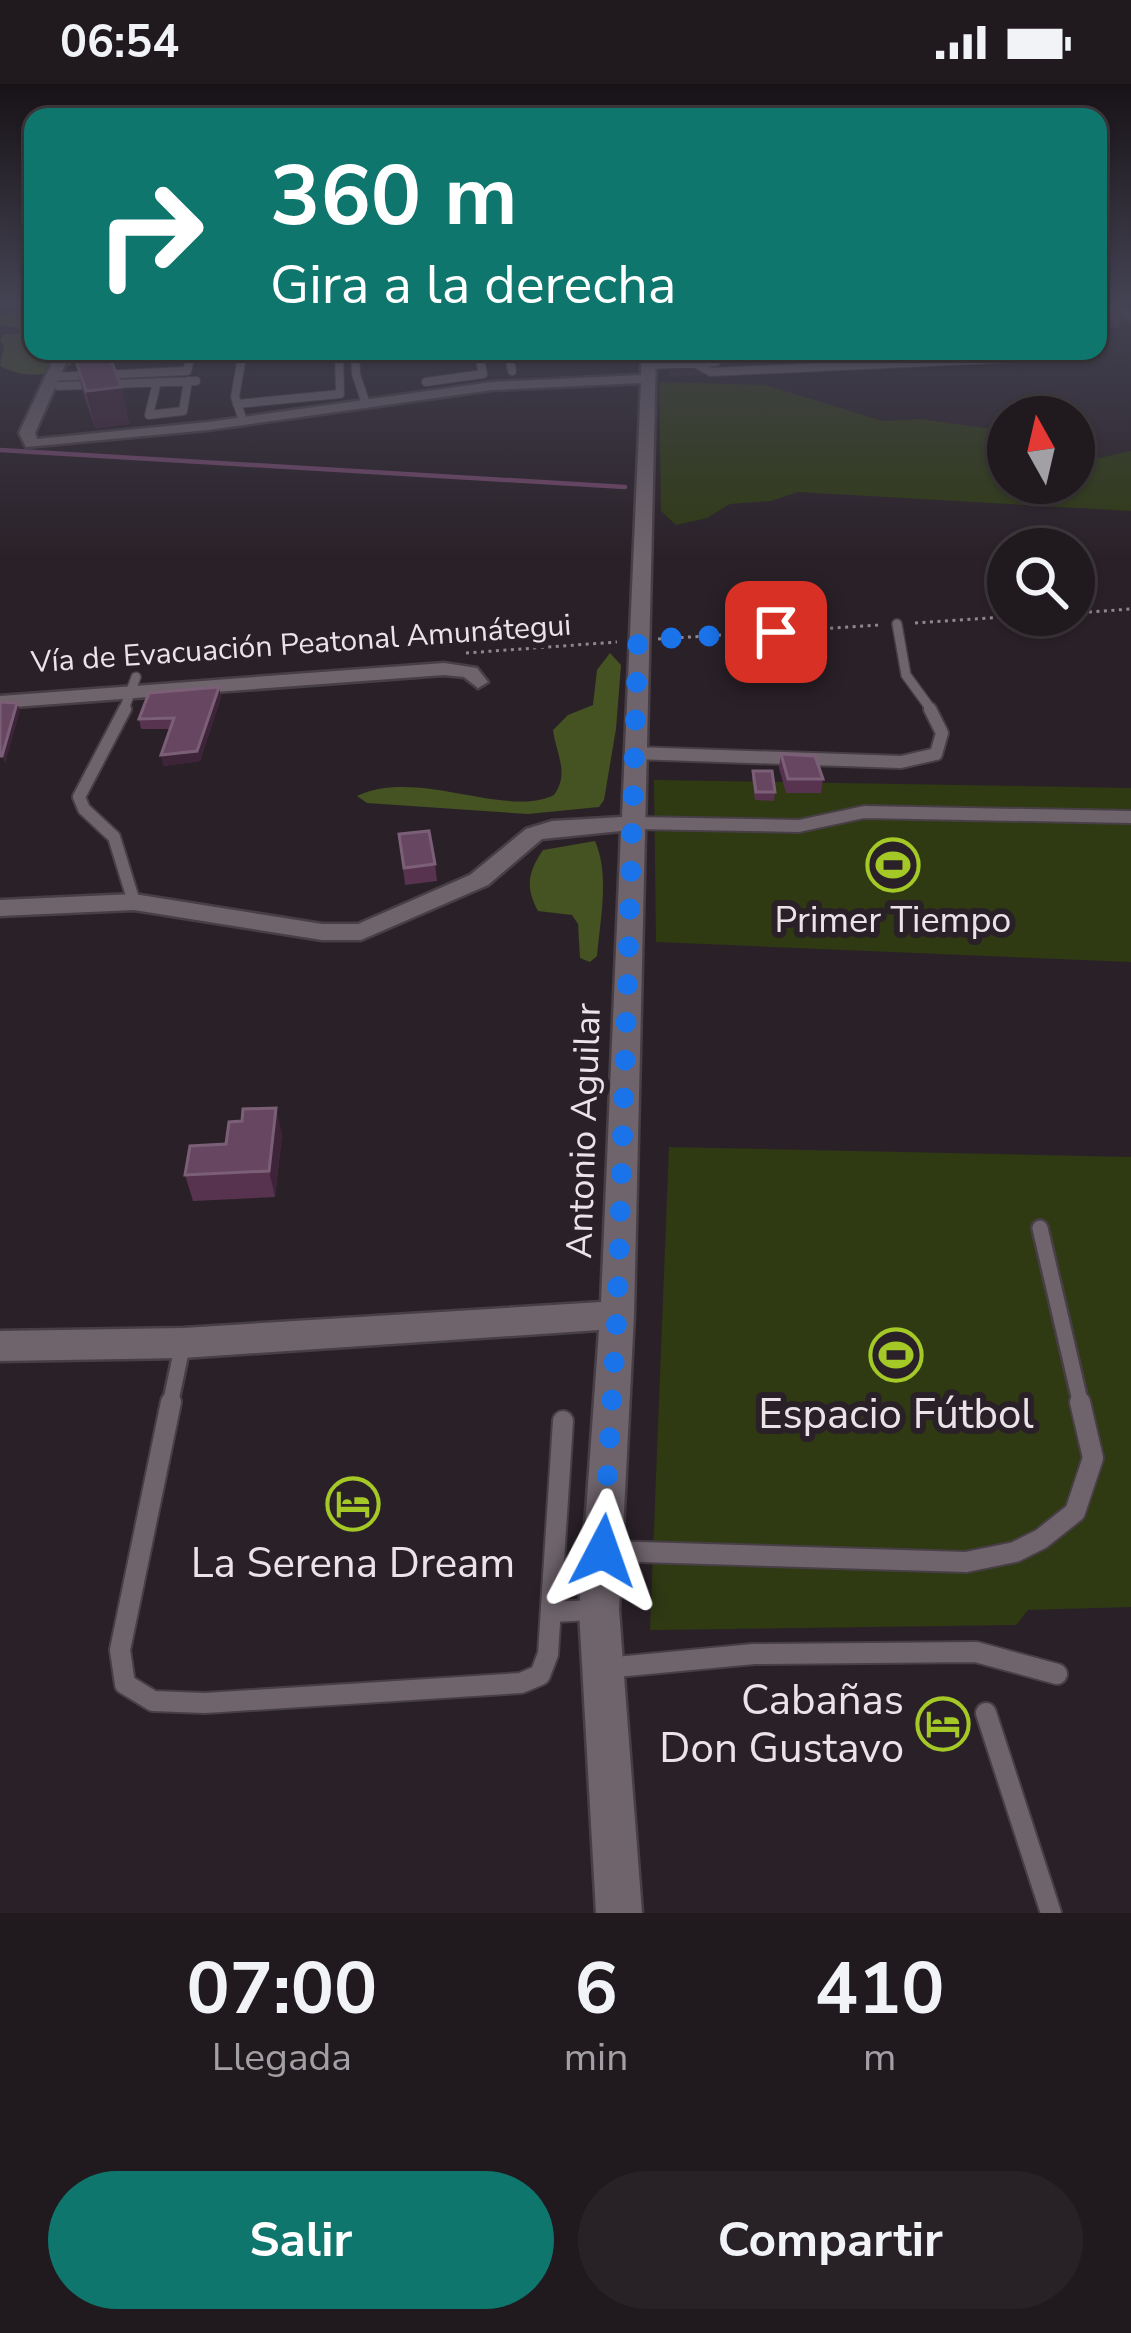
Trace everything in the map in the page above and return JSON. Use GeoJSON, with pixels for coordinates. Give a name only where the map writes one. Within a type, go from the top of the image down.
{"type":"FeatureCollection","features":[{"type":"Feature","properties":{"kind":"street"},"geometry":{"type":"LineString","coordinates":[[48,387],[27,433],[32,444],[208,426],[483,387]]}},
{"type":"Feature","properties":{"kind":"street","name":"Antonio Aguilar"},"geometry":{"type":"LineString","coordinates":[[619,1913],[599,1610],[617,1315],[647,387]]}},
{"type":"Feature","properties":{"kind":"street"},"geometry":{"type":"LineString","coordinates":[[0,702],[135,685],[444,669],[470,673],[478,682]]}},
{"type":"Feature","properties":{"kind":"street"},"geometry":{"type":"LineString","coordinates":[[0,908],[134,902],[322,932],[361,932],[479,880],[534,834],[552,828],[633,823]]}},
{"type":"Feature","properties":{"kind":"street"},"geometry":{"type":"LineString","coordinates":[[0,1346],[183,1343],[617,1315]]}},
{"type":"Feature","properties":{"kind":"lane"},"geometry":{"type":"LineString","coordinates":[[156,387],[148,415],[183,411],[190,387]]}},
{"type":"Feature","properties":{"kind":"lane"},"geometry":{"type":"LineString","coordinates":[[239,387],[237,404],[243,421]]}},
{"type":"Feature","properties":{"kind":"lane"},"geometry":{"type":"LineString","coordinates":[[237,404],[340,394],[340,387]]}},
{"type":"Feature","properties":{"kind":"lane"},"geometry":{"type":"LineString","coordinates":[[360,387],[366,404]]}},
{"type":"Feature","properties":{"kind":"lane"},"geometry":{"type":"LineString","coordinates":[[634,753],[901,762],[936,754],[944,739],[938,713],[913,688],[897,624]]}},
{"type":"Feature","properties":{"kind":"lane"},"geometry":{"type":"LineString","coordinates":[[134,902],[116,838],[102,817],[84,809],[79,796],[94,763],[128,713],[135,685]]}},
{"type":"Feature","properties":{"kind":"lane"},"geometry":{"type":"LineString","coordinates":[[633,823],[800,826],[864,812],[1131,817]]}},
{"type":"Feature","properties":{"kind":"lane"},"geometry":{"type":"LineString","coordinates":[[603,1551],[966,1562],[1015,1552],[1041,1539],[1075,1512],[1093,1457],[1040,1228]]}},
{"type":"Feature","properties":{"kind":"lane"},"geometry":{"type":"LineString","coordinates":[[183,1343],[120,1650],[125,1684],[153,1701],[205,1703],[521,1683],[540,1675],[548,1654],[563,1421]]}},
{"type":"Feature","properties":{"kind":"lane"},"geometry":{"type":"LineString","coordinates":[[551,1612],[599,1610]]}},
{"type":"Feature","properties":{"kind":"lane"},"geometry":{"type":"LineString","coordinates":[[601,1669],[754,1654],[976,1652],[1057,1674]]}},
{"type":"Feature","properties":{"kind":"lane"},"geometry":{"type":"LineString","coordinates":[[986,1713],[1052,1913]]}},
{"type":"Feature","properties":{"kind":"path"},"geometry":{"type":"LineString","coordinates":[[1095,612],[1131,609]]}},
{"type":"Feature","properties":{"kind":"path","name":"Vía de Evacuación Peatonal Amunátegui"},"geometry":{"type":"LineString","coordinates":[[466,653],[987,618]]}},
{"type":"Feature","properties":{"kind":"green space"},"geometry":{"type":"Polygon","coordinates":[[[659,387],[773,387],[883,421],[921,419],[987,428],[987,503],[798,492],[771,501],[730,504],[707,518],[676,525],[661,511],[659,387]]]}},
{"type":"Feature","properties":{"kind":"green space"},"geometry":{"type":"Polygon","coordinates":[[[1131,451],[1131,511],[1008,504],[1095,504],[1095,459],[1131,451]]]}},
{"type":"Feature","properties":{"kind":"green space"},"geometry":{"type":"Polygon","coordinates":[[[610,653],[621,665],[616,729],[599,807],[528,814],[367,803],[357,796],[406,787],[511,801],[554,795],[562,771],[553,730],[568,715],[593,705],[597,670],[610,653]]]}},
{"type":"Feature","properties":{"kind":"green space","name":"Primer Tiempo"},"geometry":{"type":"Polygon","coordinates":[[[654,780],[1131,788],[1131,962],[656,942],[654,780]]]}},
{"type":"Feature","properties":{"kind":"green space"},"geometry":{"type":"Polygon","coordinates":[[[595,841],[603,898],[597,956],[590,962],[580,958],[578,924],[572,915],[538,911],[530,880],[543,850],[595,841]]]}},
{"type":"Feature","properties":{"kind":"green space","name":"Espacio Fútbol"},"geometry":{"type":"Polygon","coordinates":[[[669,1147],[1131,1157],[1131,1607],[1028,1610],[1016,1625],[650,1630],[669,1147]]]}},
{"type":"Feature","properties":{"kind":"building"},"geometry":{"type":"Polygon","coordinates":[[[219,687],[197,751],[161,755],[174,718],[139,719],[149,693],[219,687]]]}},
{"type":"Feature","properties":{"kind":"building"},"geometry":{"type":"Polygon","coordinates":[[[0,702],[17,703],[2,756],[0,756],[0,702]]]}},
{"type":"Feature","properties":{"kind":"building"},"geometry":{"type":"Polygon","coordinates":[[[781,754],[815,756],[823,779],[788,779],[781,754]]]}},
{"type":"Feature","properties":{"kind":"building"},"geometry":{"type":"Polygon","coordinates":[[[753,771],[772,771],[775,792],[756,792],[753,771]]]}},
{"type":"Feature","properties":{"kind":"building"},"geometry":{"type":"Polygon","coordinates":[[[429,831],[435,864],[404,868],[399,834],[429,831]]]}},
{"type":"Feature","properties":{"kind":"building"},"geometry":{"type":"Polygon","coordinates":[[[276,1108],[269,1171],[185,1175],[190,1146],[226,1144],[229,1122],[242,1121],[243,1109],[276,1108]]]}},
{"type":"Feature","properties":{"kind":"waterway"},"geometry":{"type":"LineString","coordinates":[[0,450],[625,487]]}},
{"type":"Feature","properties":{"kind":"place","name":"Primer Tiempo"},"geometry":{"type":"Point","coordinates":[893,865]}},
{"type":"Feature","properties":{"kind":"place","name":"Espacio Fútbol"},"geometry":{"type":"Point","coordinates":[896,1355]}},
{"type":"Feature","properties":{"kind":"place","name":"La Serena Dream"},"geometry":{"type":"Point","coordinates":[353,1504]}},
{"type":"Feature","properties":{"kind":"place","name":"Cabañas Don Gustavo"},"geometry":{"type":"Point","coordinates":[943,1724]}},
{"type":"Feature","properties":{"kind":"route"},"geometry":{"type":"LineString","coordinates":[[603,1551],[617,1315],[638,640],[776,632]]}}]}
